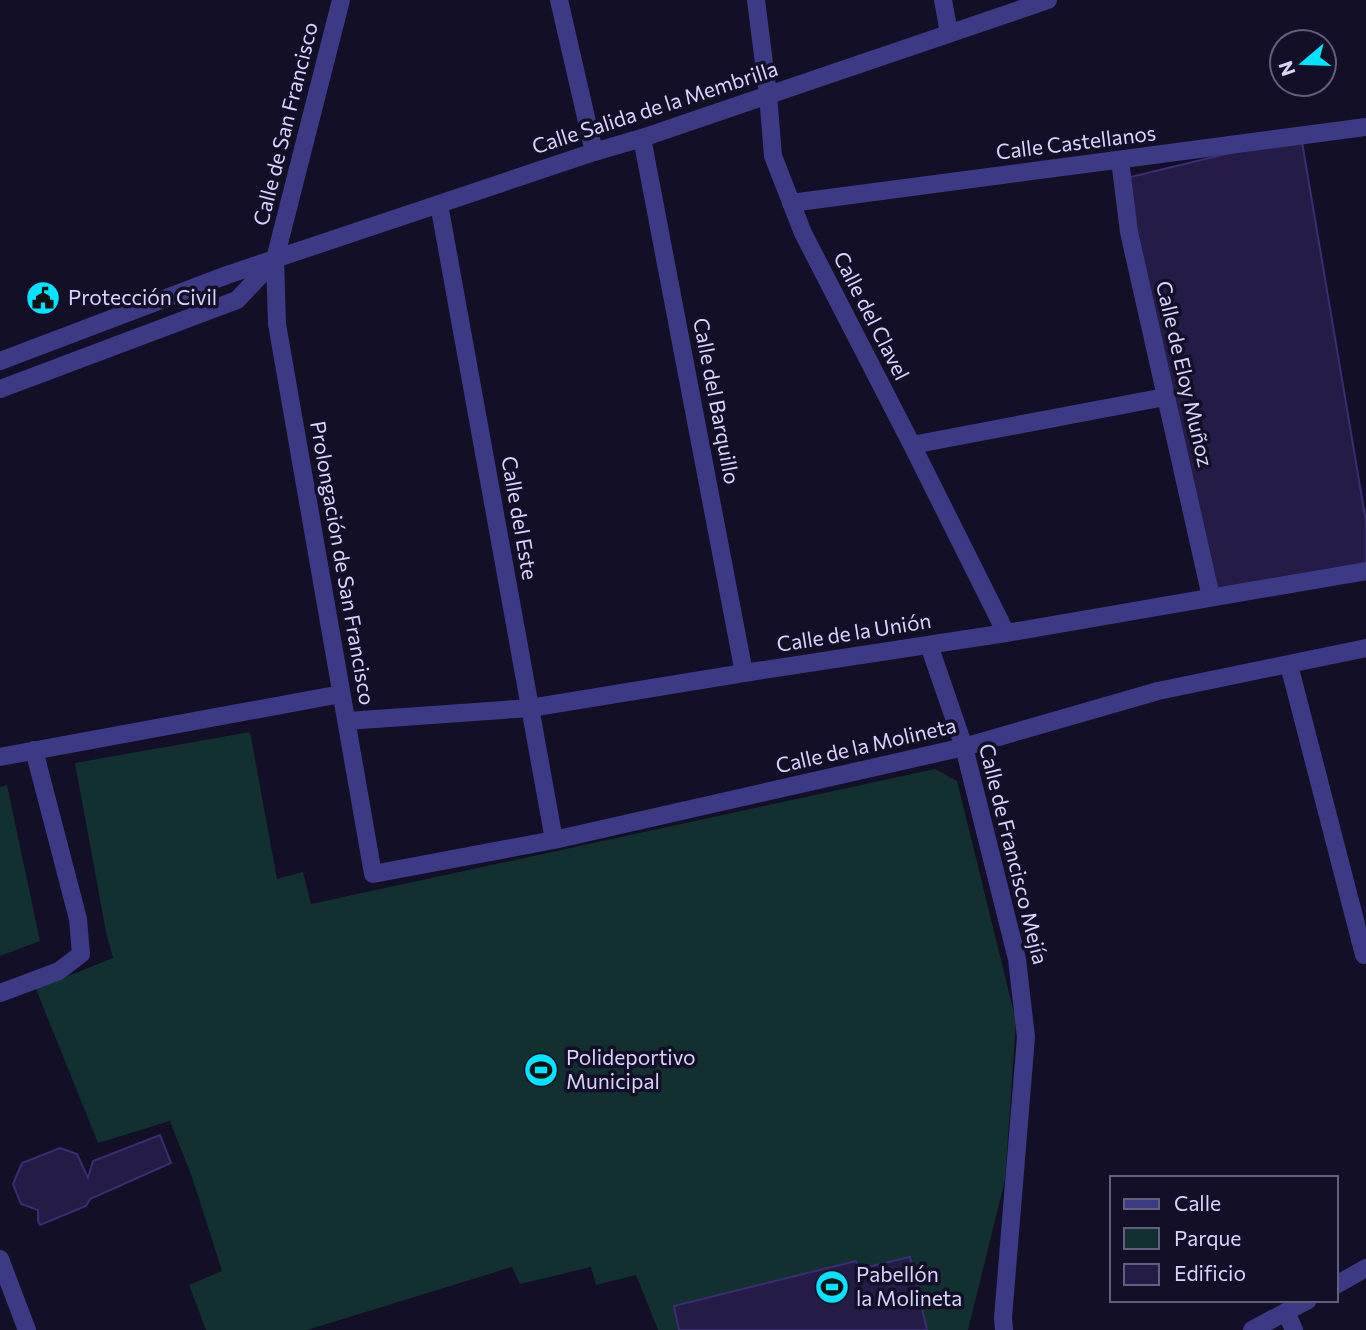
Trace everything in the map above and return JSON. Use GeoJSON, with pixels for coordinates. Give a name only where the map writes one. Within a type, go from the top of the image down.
{"type":"FeatureCollection","features":[{"type":"Feature","properties":{"kind":"street","name":"Calle de San Francisco"},"geometry":{"type":"LineString","coordinates":[[275,259],[341,0]]}},
{"type":"Feature","properties":{"kind":"street"},"geometry":{"type":"LineString","coordinates":[[559,0],[594,152]]}},
{"type":"Feature","properties":{"kind":"street","name":"Calle del Clavel"},"geometry":{"type":"LineString","coordinates":[[755,0],[773,156],[791,203],[803,233],[1006,633]]}},
{"type":"Feature","properties":{"kind":"street"},"geometry":{"type":"LineString","coordinates":[[943,0],[950,33]]}},
{"type":"Feature","properties":{"kind":"street","name":"Calle Salida de la Membrilla"},"geometry":{"type":"LineString","coordinates":[[0,361],[227,275],[1048,0]]}},
{"type":"Feature","properties":{"kind":"street","name":"Calle Castellanos"},"geometry":{"type":"LineString","coordinates":[[791,203],[1366,127]]}},
{"type":"Feature","properties":{"kind":"street","name":"Calle del Barquillo"},"geometry":{"type":"LineString","coordinates":[[642,138],[744,673]]}},
{"type":"Feature","properties":{"kind":"street","name":"Calle de Eloy Muñoz"},"geometry":{"type":"LineString","coordinates":[[1120,160],[1129,232],[1211,597]]}},
{"type":"Feature","properties":{"kind":"street","name":"Calle del Este"},"geometry":{"type":"LineString","coordinates":[[439,204],[554,840]]}},
{"type":"Feature","properties":{"kind":"street","name":"Calle Salida de la Membrilla"},"geometry":{"type":"LineString","coordinates":[[0,389],[237,300],[275,259]]}},
{"type":"Feature","properties":{"kind":"street","name":"Prolongación de San Francisco"},"geometry":{"type":"LineString","coordinates":[[275,259],[277,324],[373,874]]}},
{"type":"Feature","properties":{"kind":"street"},"geometry":{"type":"LineString","coordinates":[[912,445],[1165,397]]}},
{"type":"Feature","properties":{"kind":"street","name":"Calle de la Unión"},"geometry":{"type":"LineString","coordinates":[[347,721],[530,708],[1006,633],[1366,571]]}},
{"type":"Feature","properties":{"kind":"street","name":"Calle de Francisco Mejía"},"geometry":{"type":"LineString","coordinates":[[929,645],[964,747],[1017,959],[1026,1037],[1004,1330]]}},
{"type":"Feature","properties":{"kind":"street","name":"Calle de la Molineta"},"geometry":{"type":"LineString","coordinates":[[373,874],[554,840],[964,747],[1158,691],[1366,648]]}},
{"type":"Feature","properties":{"kind":"street"},"geometry":{"type":"LineString","coordinates":[[1289,665],[1364,955]]}},
{"type":"Feature","properties":{"kind":"street"},"geometry":{"type":"LineString","coordinates":[[0,757],[341,694]]}},
{"type":"Feature","properties":{"kind":"street"},"geometry":{"type":"LineString","coordinates":[[0,993],[59,971],[81,954],[78,919],[34,750]]}},
{"type":"Feature","properties":{"kind":"street"},"geometry":{"type":"LineString","coordinates":[[0,1259],[27,1330]]}},
{"type":"Feature","properties":{"kind":"street"},"geometry":{"type":"LineString","coordinates":[[1338,1283],[1366,1268]]}},
{"type":"Feature","properties":{"kind":"street"},"geometry":{"type":"LineString","coordinates":[[1252,1330],[1304,1302]]}},
{"type":"Feature","properties":{"kind":"street"},"geometry":{"type":"LineString","coordinates":[[1286,1312],[1294,1330]]}},
{"type":"Feature","properties":{"kind":"green space","name":"Polideportivo Municipal"},"geometry":{"type":"Polygon","coordinates":[[[250,732],[277,879],[303,872],[311,904],[935,769],[957,781],[1016,1021],[1005,1180],[968,1330],[658,1330],[636,1275],[596,1285],[591,1267],[520,1284],[512,1267],[307,1330],[206,1330],[189,1285],[222,1271],[193,1180],[170,1121],[98,1143],[36,989],[113,958],[75,763],[250,732]]]}},
{"type":"Feature","properties":{"kind":"green space"},"geometry":{"type":"Polygon","coordinates":[[[7,785],[40,941],[0,956],[0,787],[7,785]]]}},
{"type":"Feature","properties":{"kind":"building"},"geometry":{"type":"Polygon","coordinates":[[[1301,136],[1366,522],[1366,571],[1211,597],[1122,179],[1301,136]]]}},
{"type":"Feature","properties":{"kind":"building"},"geometry":{"type":"Polygon","coordinates":[[[160,1135],[171,1163],[90,1199],[86,1206],[40,1225],[38,1210],[21,1204],[13,1184],[22,1163],[60,1148],[77,1154],[88,1178],[93,1161],[160,1135]]]}},
{"type":"Feature","properties":{"kind":"building","name":"Pabellón la Molineta"},"geometry":{"type":"Polygon","coordinates":[[[910,1257],[927,1330],[679,1330],[674,1306],[856,1261],[859,1269],[910,1257]]]}},
{"type":"Feature","properties":{"kind":"place","name":"Protección Civil"},"geometry":{"type":"Point","coordinates":[43,298]}},
{"type":"Feature","properties":{"kind":"place","name":"Polideportivo Municipal"},"geometry":{"type":"Point","coordinates":[541,1070]}},
{"type":"Feature","properties":{"kind":"place","name":"Pabellón la Molineta"},"geometry":{"type":"Point","coordinates":[832,1287]}}]}
